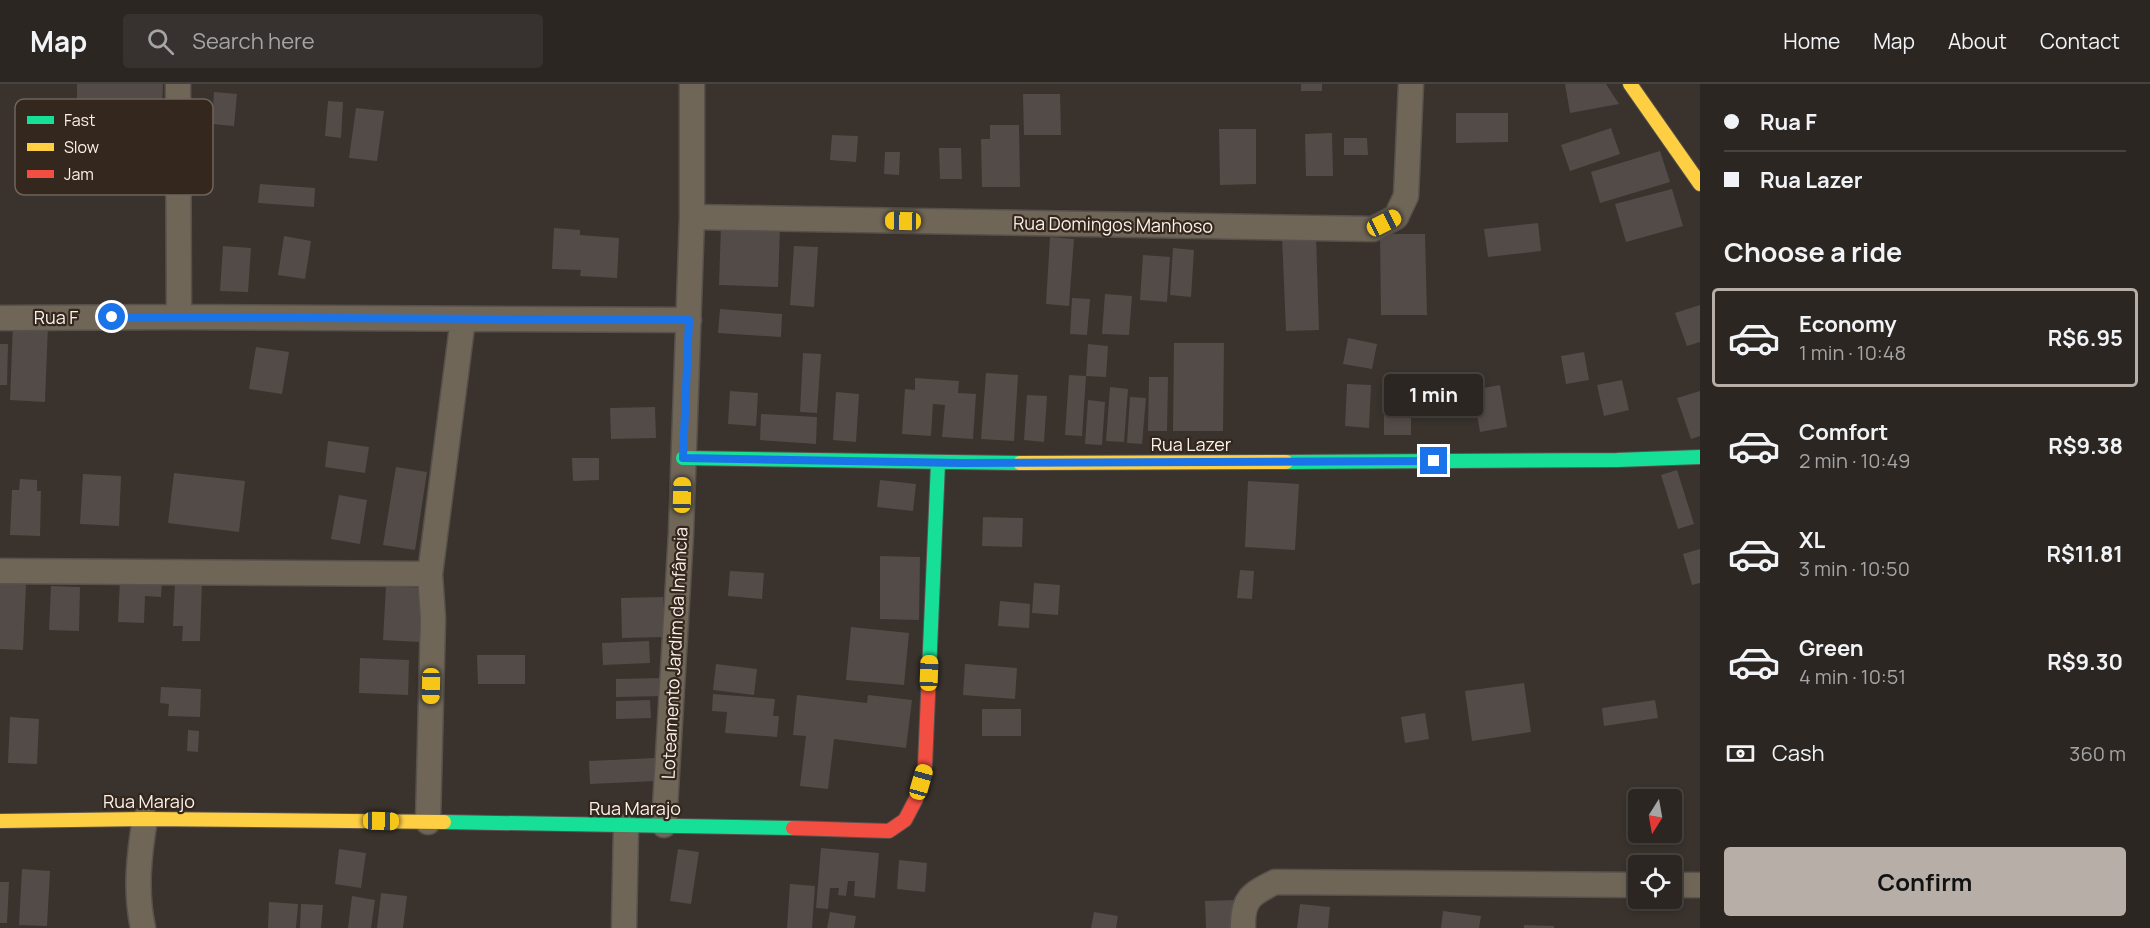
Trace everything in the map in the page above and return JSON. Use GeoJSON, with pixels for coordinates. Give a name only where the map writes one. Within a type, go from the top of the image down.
{"type":"FeatureCollection","features":[{"type":"Feature","properties":{"kind":"street"},"geometry":{"type":"LineString","coordinates":[[178,84],[178,99]]}},
{"type":"Feature","properties":{"kind":"street","name":"Loteamento Jardim da Infância"},"geometry":{"type":"LineString","coordinates":[[664,825],[681,533],[692,217],[692,84]]}},
{"type":"Feature","properties":{"kind":"street","name":"Rua Domingos Manhoso"},"geometry":{"type":"LineString","coordinates":[[692,217],[1373,229],[1396,217],[1406,196],[1411,84]]}},
{"type":"Feature","properties":{"kind":"street"},"geometry":{"type":"LineString","coordinates":[[1629,84],[1700,184]]}},
{"type":"Feature","properties":{"kind":"street"},"geometry":{"type":"LineString","coordinates":[[178,195],[179,317]]}},
{"type":"Feature","properties":{"kind":"street","name":"Rua F"},"geometry":{"type":"LineString","coordinates":[[0,318],[689,320]]}},
{"type":"Feature","properties":{"kind":"street"},"geometry":{"type":"LineString","coordinates":[[428,822],[433,618],[430,574],[463,319]]}},
{"type":"Feature","properties":{"kind":"street","name":"Rua Lazer"},"geometry":{"type":"LineString","coordinates":[[683,458],[938,463],[1617,460],[1700,457]]}},
{"type":"Feature","properties":{"kind":"street","name":"Rua Marajo"},"geometry":{"type":"LineString","coordinates":[[0,821],[145,819],[428,822],[888,831],[905,820],[916,799],[925,766],[938,463]]}},
{"type":"Feature","properties":{"kind":"street"},"geometry":{"type":"LineString","coordinates":[[0,571],[430,574]]}},
{"type":"Feature","properties":{"kind":"street"},"geometry":{"type":"LineString","coordinates":[[143,928],[138,906],[139,863],[145,819]]}},
{"type":"Feature","properties":{"kind":"street"},"geometry":{"type":"LineString","coordinates":[[624,928],[626,827]]}},
{"type":"Feature","properties":{"kind":"street"},"geometry":{"type":"LineString","coordinates":[[1243,928],[1242,912],[1253,893],[1275,882],[1628,885]]}},
{"type":"Feature","properties":{"kind":"street"},"geometry":{"type":"LineString","coordinates":[[1682,885],[1700,885]]}},
{"type":"Feature","properties":{"kind":"building"},"geometry":{"type":"Polygon","coordinates":[[[77,84],[163,84],[162,99],[77,99],[77,84]]]}},
{"type":"Feature","properties":{"kind":"building"},"geometry":{"type":"Polygon","coordinates":[[[1301,84],[1322,84],[1322,91],[1301,91],[1301,84]]]}},
{"type":"Feature","properties":{"kind":"building"},"geometry":{"type":"Polygon","coordinates":[[[1565,84],[1606,84],[1619,104],[1570,113],[1565,84]]]}},
{"type":"Feature","properties":{"kind":"building"},"geometry":{"type":"Polygon","coordinates":[[[214,92],[237,94],[234,126],[213,124],[214,92]]]}},
{"type":"Feature","properties":{"kind":"building"},"geometry":{"type":"Polygon","coordinates":[[[1023,94],[1060,94],[1061,135],[1024,135],[1023,94]]]}},
{"type":"Feature","properties":{"kind":"building"},"geometry":{"type":"Polygon","coordinates":[[[328,101],[343,102],[341,138],[325,136],[328,101]]]}},
{"type":"Feature","properties":{"kind":"building"},"geometry":{"type":"Polygon","coordinates":[[[356,108],[384,111],[377,161],[349,158],[356,108]]]}},
{"type":"Feature","properties":{"kind":"building"},"geometry":{"type":"Polygon","coordinates":[[[1456,113],[1508,113],[1508,142],[1456,143],[1456,113]]]}},
{"type":"Feature","properties":{"kind":"building"},"geometry":{"type":"Polygon","coordinates":[[[990,125],[1019,125],[1020,187],[982,187],[981,139],[990,139],[990,125]]]}},
{"type":"Feature","properties":{"kind":"building"},"geometry":{"type":"Polygon","coordinates":[[[1611,128],[1620,154],[1570,171],[1561,145],[1611,128]]]}},
{"type":"Feature","properties":{"kind":"building"},"geometry":{"type":"Polygon","coordinates":[[[1219,129],[1256,129],[1256,184],[1220,185],[1219,129]]]}},
{"type":"Feature","properties":{"kind":"building"},"geometry":{"type":"Polygon","coordinates":[[[1332,133],[1333,176],[1306,176],[1305,134],[1332,133]]]}},
{"type":"Feature","properties":{"kind":"building"},"geometry":{"type":"Polygon","coordinates":[[[832,135],[858,136],[856,162],[830,160],[832,135]]]}},
{"type":"Feature","properties":{"kind":"building"},"geometry":{"type":"Polygon","coordinates":[[[1344,138],[1367,138],[1368,155],[1344,155],[1344,138]]]}},
{"type":"Feature","properties":{"kind":"building"},"geometry":{"type":"Polygon","coordinates":[[[939,148],[961,148],[962,179],[940,179],[939,148]]]}},
{"type":"Feature","properties":{"kind":"building"},"geometry":{"type":"Polygon","coordinates":[[[1660,151],[1670,182],[1600,203],[1591,172],[1660,151]]]}},
{"type":"Feature","properties":{"kind":"building"},"geometry":{"type":"Polygon","coordinates":[[[885,152],[900,152],[899,175],[884,174],[885,152]]]}},
{"type":"Feature","properties":{"kind":"building"},"geometry":{"type":"Polygon","coordinates":[[[260,184],[315,188],[314,207],[258,203],[260,184]]]}},
{"type":"Feature","properties":{"kind":"building"},"geometry":{"type":"Polygon","coordinates":[[[1672,189],[1683,226],[1626,242],[1615,204],[1672,189]]]}},
{"type":"Feature","properties":{"kind":"building"},"geometry":{"type":"Polygon","coordinates":[[[1538,223],[1541,251],[1488,257],[1484,229],[1538,223]]]}},
{"type":"Feature","properties":{"kind":"building"},"geometry":{"type":"Polygon","coordinates":[[[721,225],[780,227],[778,287],[719,285],[721,225]]]}},
{"type":"Feature","properties":{"kind":"building"},"geometry":{"type":"Polygon","coordinates":[[[554,228],[580,230],[580,235],[619,238],[617,278],[580,276],[581,270],[552,269],[554,228]]]}},
{"type":"Feature","properties":{"kind":"building"},"geometry":{"type":"Polygon","coordinates":[[[1380,234],[1425,234],[1427,315],[1381,315],[1380,234]]]}},
{"type":"Feature","properties":{"kind":"building"},"geometry":{"type":"Polygon","coordinates":[[[1316,235],[1319,330],[1286,331],[1282,236],[1316,235]]]}},
{"type":"Feature","properties":{"kind":"building"},"geometry":{"type":"Polygon","coordinates":[[[284,236],[311,241],[305,279],[278,275],[284,236]]]}},
{"type":"Feature","properties":{"kind":"building"},"geometry":{"type":"Polygon","coordinates":[[[1050,237],[1074,239],[1069,306],[1046,304],[1050,237]]]}},
{"type":"Feature","properties":{"kind":"building"},"geometry":{"type":"Polygon","coordinates":[[[223,246],[251,248],[248,292],[220,291],[223,246]]]}},
{"type":"Feature","properties":{"kind":"building"},"geometry":{"type":"Polygon","coordinates":[[[794,246],[818,247],[814,307],[790,305],[794,246]]]}},
{"type":"Feature","properties":{"kind":"building"},"geometry":{"type":"Polygon","coordinates":[[[1173,248],[1194,250],[1191,297],[1170,295],[1173,248]]]}},
{"type":"Feature","properties":{"kind":"building"},"geometry":{"type":"Polygon","coordinates":[[[1143,255],[1170,257],[1167,302],[1140,300],[1143,255]]]}},
{"type":"Feature","properties":{"kind":"building"},"geometry":{"type":"Polygon","coordinates":[[[1105,294],[1132,296],[1129,335],[1102,334],[1105,294]]]}},
{"type":"Feature","properties":{"kind":"building"},"geometry":{"type":"Polygon","coordinates":[[[1072,298],[1090,299],[1087,335],[1070,334],[1072,298]]]}},
{"type":"Feature","properties":{"kind":"building"},"geometry":{"type":"Polygon","coordinates":[[[1700,305],[1700,342],[1687,346],[1675,313],[1700,305]]]}},
{"type":"Feature","properties":{"kind":"building"},"geometry":{"type":"Polygon","coordinates":[[[720,309],[782,314],[781,337],[718,333],[720,309]]]}},
{"type":"Feature","properties":{"kind":"building"},"geometry":{"type":"Polygon","coordinates":[[[13,324],[48,325],[45,402],[10,400],[13,324]]]}},
{"type":"Feature","properties":{"kind":"building"},"geometry":{"type":"Polygon","coordinates":[[[1348,338],[1377,344],[1372,369],[1343,364],[1348,338]]]}},
{"type":"Feature","properties":{"kind":"building"},"geometry":{"type":"Polygon","coordinates":[[[1174,343],[1224,343],[1223,431],[1173,431],[1174,343]]]}},
{"type":"Feature","properties":{"kind":"building"},"geometry":{"type":"Polygon","coordinates":[[[0,344],[8,344],[7,385],[0,385],[0,344]]]}},
{"type":"Feature","properties":{"kind":"building"},"geometry":{"type":"Polygon","coordinates":[[[1088,344],[1108,346],[1106,377],[1086,376],[1088,344]]]}},
{"type":"Feature","properties":{"kind":"building"},"geometry":{"type":"Polygon","coordinates":[[[256,347],[289,352],[282,394],[249,389],[256,347]]]}},
{"type":"Feature","properties":{"kind":"building"},"geometry":{"type":"Polygon","coordinates":[[[1584,352],[1589,380],[1566,384],[1561,356],[1584,352]]]}},
{"type":"Feature","properties":{"kind":"building"},"geometry":{"type":"Polygon","coordinates":[[[803,353],[821,354],[817,413],[800,412],[803,353]]]}},
{"type":"Feature","properties":{"kind":"building"},"geometry":{"type":"Polygon","coordinates":[[[986,373],[1018,375],[1014,441],[981,439],[986,373]]]}},
{"type":"Feature","properties":{"kind":"building"},"geometry":{"type":"Polygon","coordinates":[[[1069,375],[1086,376],[1082,436],[1065,435],[1069,375]]]}},
{"type":"Feature","properties":{"kind":"building"},"geometry":{"type":"Polygon","coordinates":[[[1149,377],[1168,377],[1167,431],[1148,431],[1149,377]]]}},
{"type":"Feature","properties":{"kind":"building"},"geometry":{"type":"Polygon","coordinates":[[[915,378],[959,381],[958,393],[976,394],[973,439],[942,437],[945,405],[933,404],[931,436],[902,434],[905,389],[915,390],[915,378]]]}},
{"type":"Feature","properties":{"kind":"building"},"geometry":{"type":"Polygon","coordinates":[[[1622,380],[1629,410],[1604,416],[1597,385],[1622,380]]]}},
{"type":"Feature","properties":{"kind":"building"},"geometry":{"type":"Polygon","coordinates":[[[1347,384],[1371,385],[1369,428],[1345,426],[1347,384]]]}},
{"type":"Feature","properties":{"kind":"building"},"geometry":{"type":"Polygon","coordinates":[[[1500,385],[1507,427],[1480,432],[1473,390],[1500,385]]]}},
{"type":"Feature","properties":{"kind":"building"},"geometry":{"type":"Polygon","coordinates":[[[1110,387],[1128,389],[1124,442],[1106,441],[1110,387]]]}},
{"type":"Feature","properties":{"kind":"building"},"geometry":{"type":"Polygon","coordinates":[[[1384,388],[1411,388],[1411,435],[1384,435],[1384,388]]]}},
{"type":"Feature","properties":{"kind":"building"},"geometry":{"type":"Polygon","coordinates":[[[730,391],[758,393],[756,426],[728,424],[730,391]]]}},
{"type":"Feature","properties":{"kind":"building"},"geometry":{"type":"Polygon","coordinates":[[[1700,391],[1700,436],[1691,439],[1677,398],[1700,391]]]}},
{"type":"Feature","properties":{"kind":"building"},"geometry":{"type":"Polygon","coordinates":[[[836,392],[859,394],[856,442],[833,440],[836,392]]]}},
{"type":"Feature","properties":{"kind":"building"},"geometry":{"type":"Polygon","coordinates":[[[1027,395],[1047,396],[1044,442],[1024,440],[1027,395]]]}},
{"type":"Feature","properties":{"kind":"building"},"geometry":{"type":"Polygon","coordinates":[[[1130,397],[1146,398],[1142,444],[1127,443],[1130,397]]]}},
{"type":"Feature","properties":{"kind":"building"},"geometry":{"type":"Polygon","coordinates":[[[1088,400],[1105,402],[1102,445],[1085,444],[1088,400]]]}},
{"type":"Feature","properties":{"kind":"building"},"geometry":{"type":"Polygon","coordinates":[[[655,407],[656,438],[611,439],[610,408],[655,407]]]}},
{"type":"Feature","properties":{"kind":"building"},"geometry":{"type":"Polygon","coordinates":[[[761,414],[817,417],[816,444],[760,440],[761,414]]]}},
{"type":"Feature","properties":{"kind":"building"},"geometry":{"type":"Polygon","coordinates":[[[328,441],[369,447],[365,473],[325,467],[328,441]]]}},
{"type":"Feature","properties":{"kind":"building"},"geometry":{"type":"Polygon","coordinates":[[[572,458],[599,458],[599,480],[573,481],[572,458]]]}},
{"type":"Feature","properties":{"kind":"building"},"geometry":{"type":"Polygon","coordinates":[[[396,467],[427,472],[415,550],[383,545],[396,467]]]}},
{"type":"Feature","properties":{"kind":"building"},"geometry":{"type":"Polygon","coordinates":[[[1677,470],[1694,524],[1678,529],[1661,475],[1677,470]]]}},
{"type":"Feature","properties":{"kind":"building"},"geometry":{"type":"Polygon","coordinates":[[[174,473],[245,481],[239,532],[168,523],[174,473]]]}},
{"type":"Feature","properties":{"kind":"building"},"geometry":{"type":"Polygon","coordinates":[[[83,474],[121,476],[119,526],[80,524],[83,474]]]}},
{"type":"Feature","properties":{"kind":"building"},"geometry":{"type":"Polygon","coordinates":[[[20,479],[37,480],[37,491],[41,491],[40,536],[10,535],[12,490],[19,490],[20,479]]]}},
{"type":"Feature","properties":{"kind":"building"},"geometry":{"type":"Polygon","coordinates":[[[880,480],[916,484],[913,511],[877,507],[880,480]]]}},
{"type":"Feature","properties":{"kind":"building"},"geometry":{"type":"Polygon","coordinates":[[[1248,481],[1299,484],[1295,550],[1245,547],[1248,481]]]}},
{"type":"Feature","properties":{"kind":"building"},"geometry":{"type":"Polygon","coordinates":[[[339,495],[367,500],[360,544],[331,539],[339,495]]]}},
{"type":"Feature","properties":{"kind":"building"},"geometry":{"type":"Polygon","coordinates":[[[983,517],[1023,518],[1022,547],[982,546],[983,517]]]}},
{"type":"Feature","properties":{"kind":"building"},"geometry":{"type":"Polygon","coordinates":[[[1700,549],[1700,583],[1692,585],[1683,554],[1700,549]]]}},
{"type":"Feature","properties":{"kind":"building"},"geometry":{"type":"Polygon","coordinates":[[[880,556],[920,557],[919,620],[880,619],[880,556]]]}},
{"type":"Feature","properties":{"kind":"building"},"geometry":{"type":"Polygon","coordinates":[[[1240,570],[1254,571],[1252,599],[1237,598],[1240,570]]]}},
{"type":"Feature","properties":{"kind":"building"},"geometry":{"type":"Polygon","coordinates":[[[730,571],[764,573],[762,599],[728,596],[730,571]]]}},
{"type":"Feature","properties":{"kind":"building"},"geometry":{"type":"Polygon","coordinates":[[[120,579],[162,581],[161,597],[145,596],[144,623],[118,622],[120,579]]]}},
{"type":"Feature","properties":{"kind":"building"},"geometry":{"type":"Polygon","coordinates":[[[175,581],[202,582],[200,641],[182,641],[183,626],[173,626],[175,581]]]}},
{"type":"Feature","properties":{"kind":"building"},"geometry":{"type":"Polygon","coordinates":[[[0,583],[26,584],[23,650],[0,649],[0,583]]]}},
{"type":"Feature","properties":{"kind":"building"},"geometry":{"type":"Polygon","coordinates":[[[1034,583],[1060,585],[1058,615],[1032,613],[1034,583]]]}},
{"type":"Feature","properties":{"kind":"building"},"geometry":{"type":"Polygon","coordinates":[[[51,586],[80,587],[79,631],[49,630],[51,586]]]}},
{"type":"Feature","properties":{"kind":"building"},"geometry":{"type":"Polygon","coordinates":[[[386,586],[421,588],[419,642],[383,640],[386,586]]]}},
{"type":"Feature","properties":{"kind":"building"},"geometry":{"type":"Polygon","coordinates":[[[663,597],[664,637],[622,638],[621,598],[663,597]]]}},
{"type":"Feature","properties":{"kind":"building"},"geometry":{"type":"Polygon","coordinates":[[[1000,601],[1030,604],[1029,628],[998,626],[1000,601]]]}},
{"type":"Feature","properties":{"kind":"building"},"geometry":{"type":"Polygon","coordinates":[[[851,627],[909,633],[904,685],[846,680],[851,627]]]}},
{"type":"Feature","properties":{"kind":"building"},"geometry":{"type":"Polygon","coordinates":[[[649,641],[650,663],[603,665],[602,643],[649,641]]]}},
{"type":"Feature","properties":{"kind":"building"},"geometry":{"type":"Polygon","coordinates":[[[477,655],[525,655],[525,684],[478,684],[477,655]]]}},
{"type":"Feature","properties":{"kind":"building"},"geometry":{"type":"Polygon","coordinates":[[[360,658],[409,660],[408,695],[359,693],[360,658]]]}},
{"type":"Feature","properties":{"kind":"building"},"geometry":{"type":"Polygon","coordinates":[[[716,664],[757,669],[754,695],[713,690],[716,664]]]}},
{"type":"Feature","properties":{"kind":"building"},"geometry":{"type":"Polygon","coordinates":[[[965,664],[1017,668],[1015,699],[963,695],[965,664]]]}},
{"type":"Feature","properties":{"kind":"building"},"geometry":{"type":"Polygon","coordinates":[[[663,678],[664,696],[616,697],[616,679],[663,678]]]}},
{"type":"Feature","properties":{"kind":"building"},"geometry":{"type":"Polygon","coordinates":[[[1524,683],[1531,732],[1472,741],[1465,691],[1524,683]]]}},
{"type":"Feature","properties":{"kind":"building"},"geometry":{"type":"Polygon","coordinates":[[[161,687],[201,689],[200,717],[168,716],[169,704],[160,703],[161,687]]]}},
{"type":"Feature","properties":{"kind":"building"},"geometry":{"type":"Polygon","coordinates":[[[713,694],[775,699],[773,716],[779,716],[777,737],[725,733],[727,712],[712,711],[713,694]]]}},
{"type":"Feature","properties":{"kind":"building"},"geometry":{"type":"Polygon","coordinates":[[[797,695],[867,703],[868,695],[912,700],[906,748],[834,739],[828,789],[800,786],[806,736],[793,735],[797,695]]]}},
{"type":"Feature","properties":{"kind":"building"},"geometry":{"type":"Polygon","coordinates":[[[650,700],[651,718],[616,719],[616,701],[650,700]]]}},
{"type":"Feature","properties":{"kind":"building"},"geometry":{"type":"Polygon","coordinates":[[[1655,700],[1658,718],[1604,726],[1602,708],[1655,700]]]}},
{"type":"Feature","properties":{"kind":"building"},"geometry":{"type":"Polygon","coordinates":[[[982,709],[1021,709],[1021,736],[982,736],[982,709]]]}},
{"type":"Feature","properties":{"kind":"building"},"geometry":{"type":"Polygon","coordinates":[[[1425,713],[1429,739],[1405,743],[1401,717],[1425,713]]]}},
{"type":"Feature","properties":{"kind":"building"},"geometry":{"type":"Polygon","coordinates":[[[10,717],[39,719],[37,764],[8,763],[10,717]]]}},
{"type":"Feature","properties":{"kind":"building"},"geometry":{"type":"Polygon","coordinates":[[[188,730],[199,731],[198,752],[187,751],[188,730]]]}},
{"type":"Feature","properties":{"kind":"building"},"geometry":{"type":"Polygon","coordinates":[[[656,758],[657,781],[590,784],[589,761],[656,758]]]}},
{"type":"Feature","properties":{"kind":"building"},"geometry":{"type":"Polygon","coordinates":[[[821,848],[879,853],[875,898],[854,896],[855,881],[848,881],[846,896],[838,895],[839,888],[830,888],[828,909],[816,908],[821,848]]]}},
{"type":"Feature","properties":{"kind":"building"},"geometry":{"type":"Polygon","coordinates":[[[339,849],[366,853],[361,888],[335,884],[339,849]]]}},
{"type":"Feature","properties":{"kind":"building"},"geometry":{"type":"Polygon","coordinates":[[[678,849],[699,852],[691,904],[670,901],[678,849]]]}},
{"type":"Feature","properties":{"kind":"building"},"geometry":{"type":"Polygon","coordinates":[[[899,860],[927,863],[925,892],[897,889],[899,860]]]}},
{"type":"Feature","properties":{"kind":"building"},"geometry":{"type":"Polygon","coordinates":[[[22,869],[50,871],[47,926],[19,925],[22,869]]]}},
{"type":"Feature","properties":{"kind":"building"},"geometry":{"type":"Polygon","coordinates":[[[0,882],[9,882],[7,923],[0,923],[0,882]]]}},
{"type":"Feature","properties":{"kind":"building"},"geometry":{"type":"Polygon","coordinates":[[[790,884],[815,886],[812,928],[787,928],[790,884]]]}},
{"type":"Feature","properties":{"kind":"building"},"geometry":{"type":"Polygon","coordinates":[[[381,893],[407,896],[403,928],[377,928],[381,893]]]}},
{"type":"Feature","properties":{"kind":"building"},"geometry":{"type":"Polygon","coordinates":[[[352,896],[375,900],[371,928],[348,928],[352,896]]]}},
{"type":"Feature","properties":{"kind":"building"},"geometry":{"type":"Polygon","coordinates":[[[1237,900],[1238,928],[1206,928],[1205,901],[1237,900]]]}},
{"type":"Feature","properties":{"kind":"building"},"geometry":{"type":"Polygon","coordinates":[[[269,902],[298,904],[296,928],[268,928],[269,902]]]}},
{"type":"Feature","properties":{"kind":"building"},"geometry":{"type":"Polygon","coordinates":[[[301,904],[323,905],[321,928],[300,928],[301,904]]]}},
{"type":"Feature","properties":{"kind":"building"},"geometry":{"type":"Polygon","coordinates":[[[1300,904],[1330,907],[1328,928],[1297,928],[1300,904]]]}},
{"type":"Feature","properties":{"kind":"building"},"geometry":{"type":"Polygon","coordinates":[[[1443,911],[1481,916],[1479,928],[1441,928],[1443,911]]]}},
{"type":"Feature","properties":{"kind":"building"},"geometry":{"type":"Polygon","coordinates":[[[830,912],[856,916],[854,928],[827,928],[830,912]]]}},
{"type":"Feature","properties":{"kind":"building"},"geometry":{"type":"Polygon","coordinates":[[[1094,912],[1118,916],[1116,928],[1091,928],[1094,912]]]}},
{"type":"Feature","properties":{"kind":"building"},"geometry":{"type":"Polygon","coordinates":[[[1524,925],[1554,926],[1554,928],[1524,928],[1524,925]]]}},
{"type":"Feature","properties":{"kind":"traffic: fast"},"geometry":{"type":"LineString","coordinates":[[1286,462],[1617,460],[1700,457]]}},
{"type":"Feature","properties":{"kind":"traffic: fast"},"geometry":{"type":"LineString","coordinates":[[683,458],[1020,463]]}},
{"type":"Feature","properties":{"kind":"traffic: fast"},"geometry":{"type":"LineString","coordinates":[[929,672],[938,463]]}},
{"type":"Feature","properties":{"kind":"traffic: fast"},"geometry":{"type":"LineString","coordinates":[[444,822],[793,828]]}},
{"type":"Feature","properties":{"kind":"traffic: slow"},"geometry":{"type":"LineString","coordinates":[[1630,84],[1700,184]]}},
{"type":"Feature","properties":{"kind":"traffic: slow"},"geometry":{"type":"LineString","coordinates":[[1020,463],[1286,462]]}},
{"type":"Feature","properties":{"kind":"traffic: slow"},"geometry":{"type":"LineString","coordinates":[[0,821],[145,819],[444,822]]}},
{"type":"Feature","properties":{"kind":"traffic: jam"},"geometry":{"type":"LineString","coordinates":[[793,828],[889,831],[905,820],[916,799],[925,766],[929,672]]}},
{"type":"Feature","properties":{"kind":"route"},"geometry":{"type":"LineString","coordinates":[[112,317],[689,320],[683,458],[961,463],[1434,461]]}}]}
